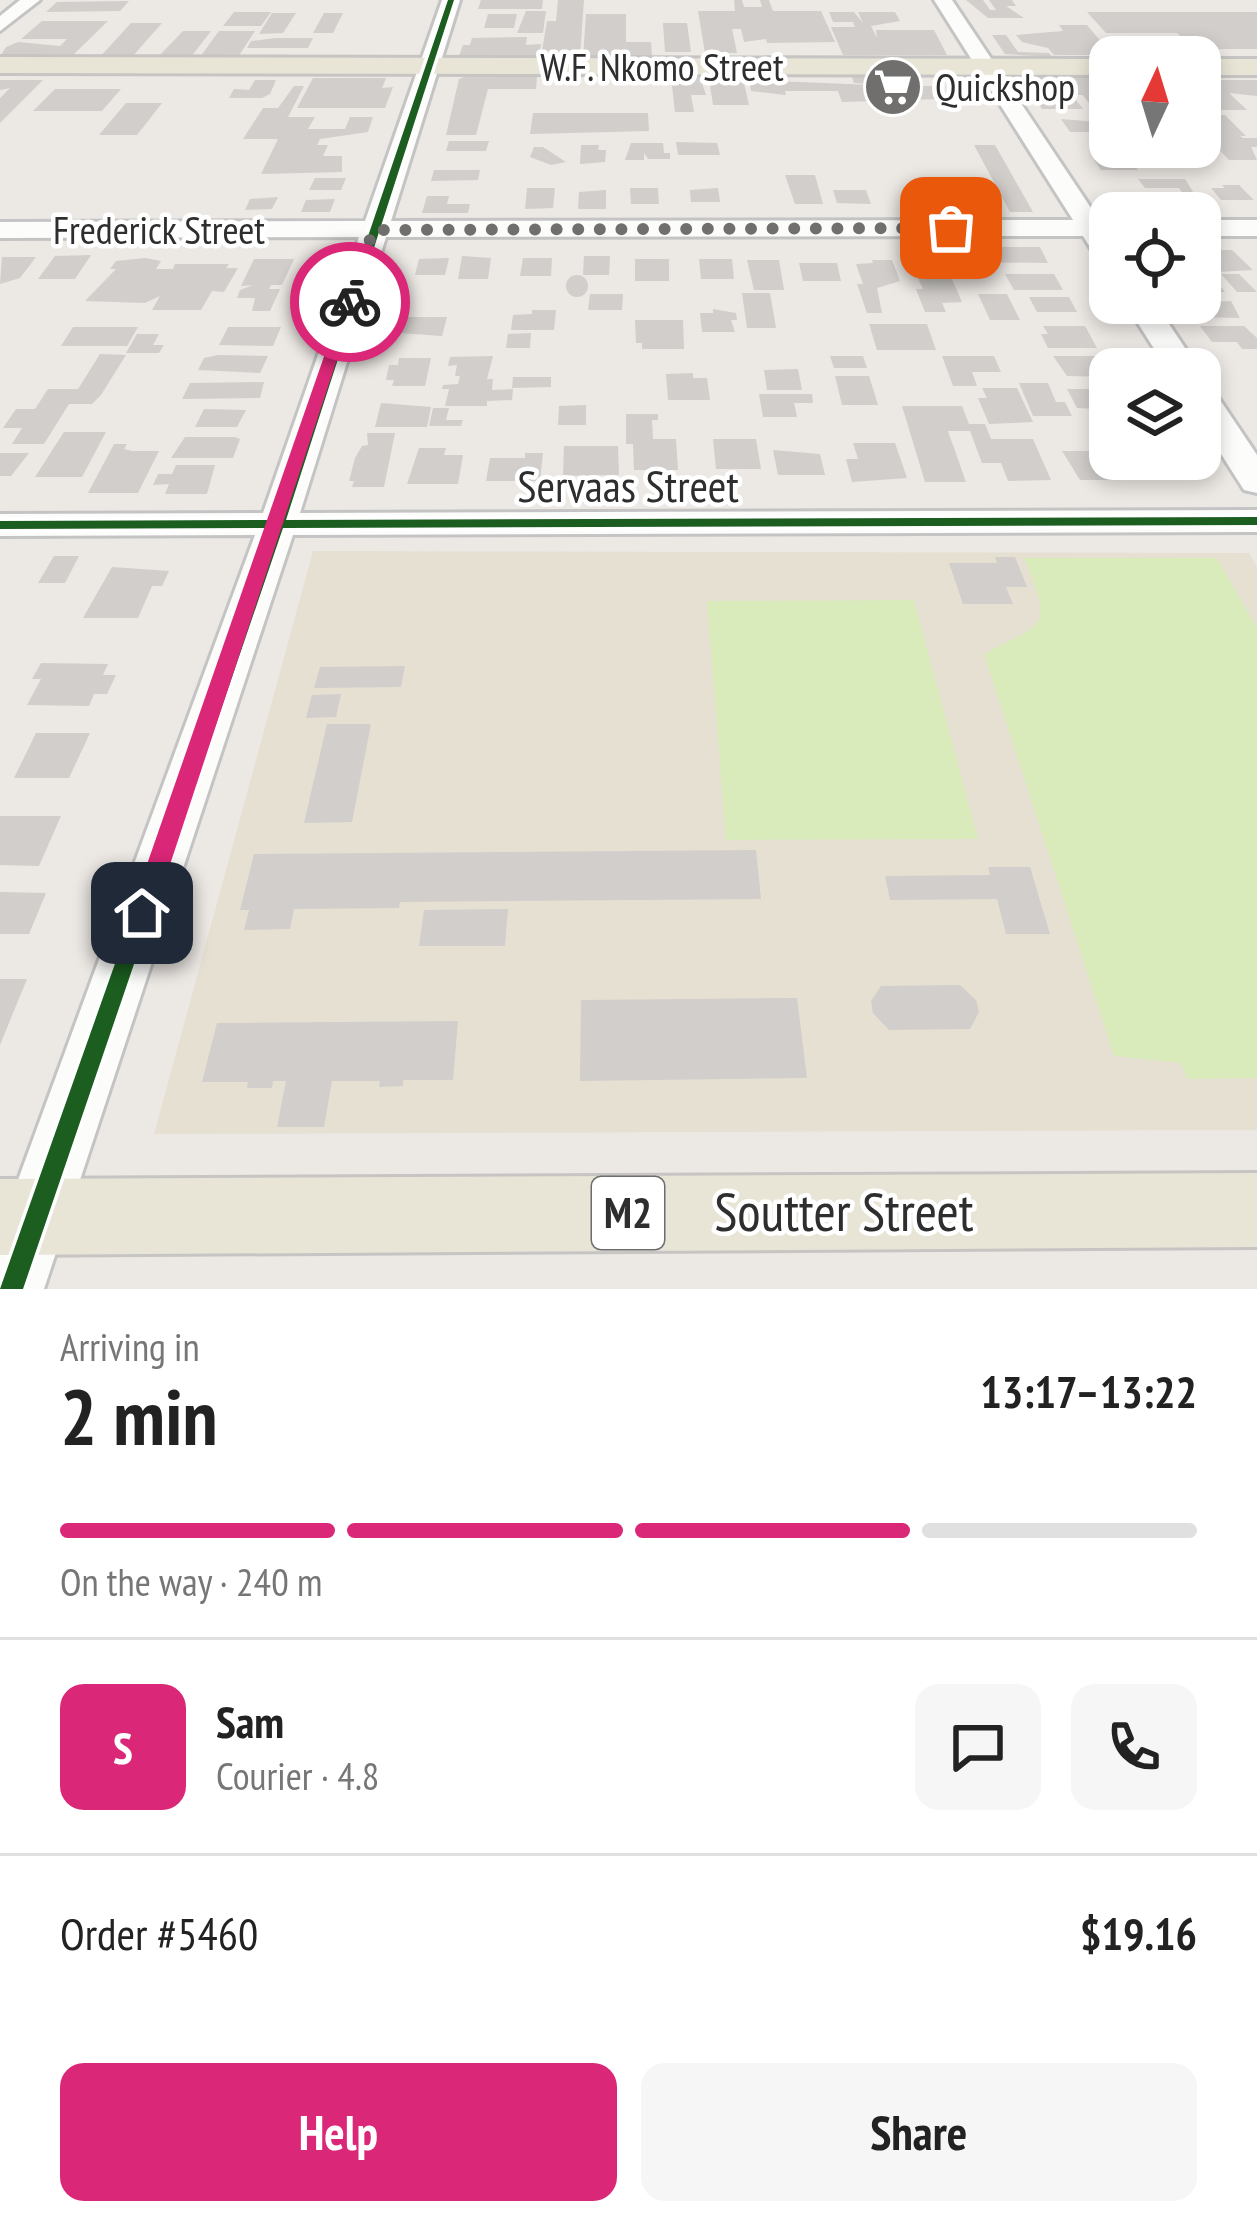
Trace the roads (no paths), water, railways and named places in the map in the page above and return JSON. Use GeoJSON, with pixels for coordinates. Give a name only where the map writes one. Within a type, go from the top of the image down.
{"type":"FeatureCollection","features":[{"type":"Feature","properties":{"kind":"main road","name":"W.F. Nkomo Street"},"geometry":{"type":"LineString","coordinates":[[0,68],[1089,67]]}},
{"type":"Feature","properties":{"kind":"main road"},"geometry":{"type":"LineString","coordinates":[[1221,67],[1257,67]]}},
{"type":"Feature","properties":{"kind":"main road","name":"Soutter Street"},"geometry":{"type":"LineString","coordinates":[[18,1217],[1257,1210]]}},
{"type":"Feature","properties":{"kind":"street"},"geometry":{"type":"LineString","coordinates":[[0,26],[31,0]]}},
{"type":"Feature","properties":{"kind":"street"},"geometry":{"type":"LineString","coordinates":[[11,1289],[18,1217],[278,523],[451,0]]}},
{"type":"Feature","properties":{"kind":"street"},"geometry":{"type":"LineString","coordinates":[[943,0],[1089,212]]}},
{"type":"Feature","properties":{"kind":"street","name":"Frederick Street"},"geometry":{"type":"LineString","coordinates":[[0,230],[1089,228]]}},
{"type":"Feature","properties":{"kind":"street"},"geometry":{"type":"LineString","coordinates":[[1221,228],[1257,228]]}},
{"type":"Feature","properties":{"kind":"street"},"geometry":{"type":"LineString","coordinates":[[1221,426],[1257,482]]}},
{"type":"Feature","properties":{"kind":"street","name":"Servaas Street"},"geometry":{"type":"LineString","coordinates":[[0,525],[1257,520]]}},
{"type":"Feature","properties":{"kind":"place","name":"Quickshop"},"geometry":{"type":"Point","coordinates":[893,87]}}]}
